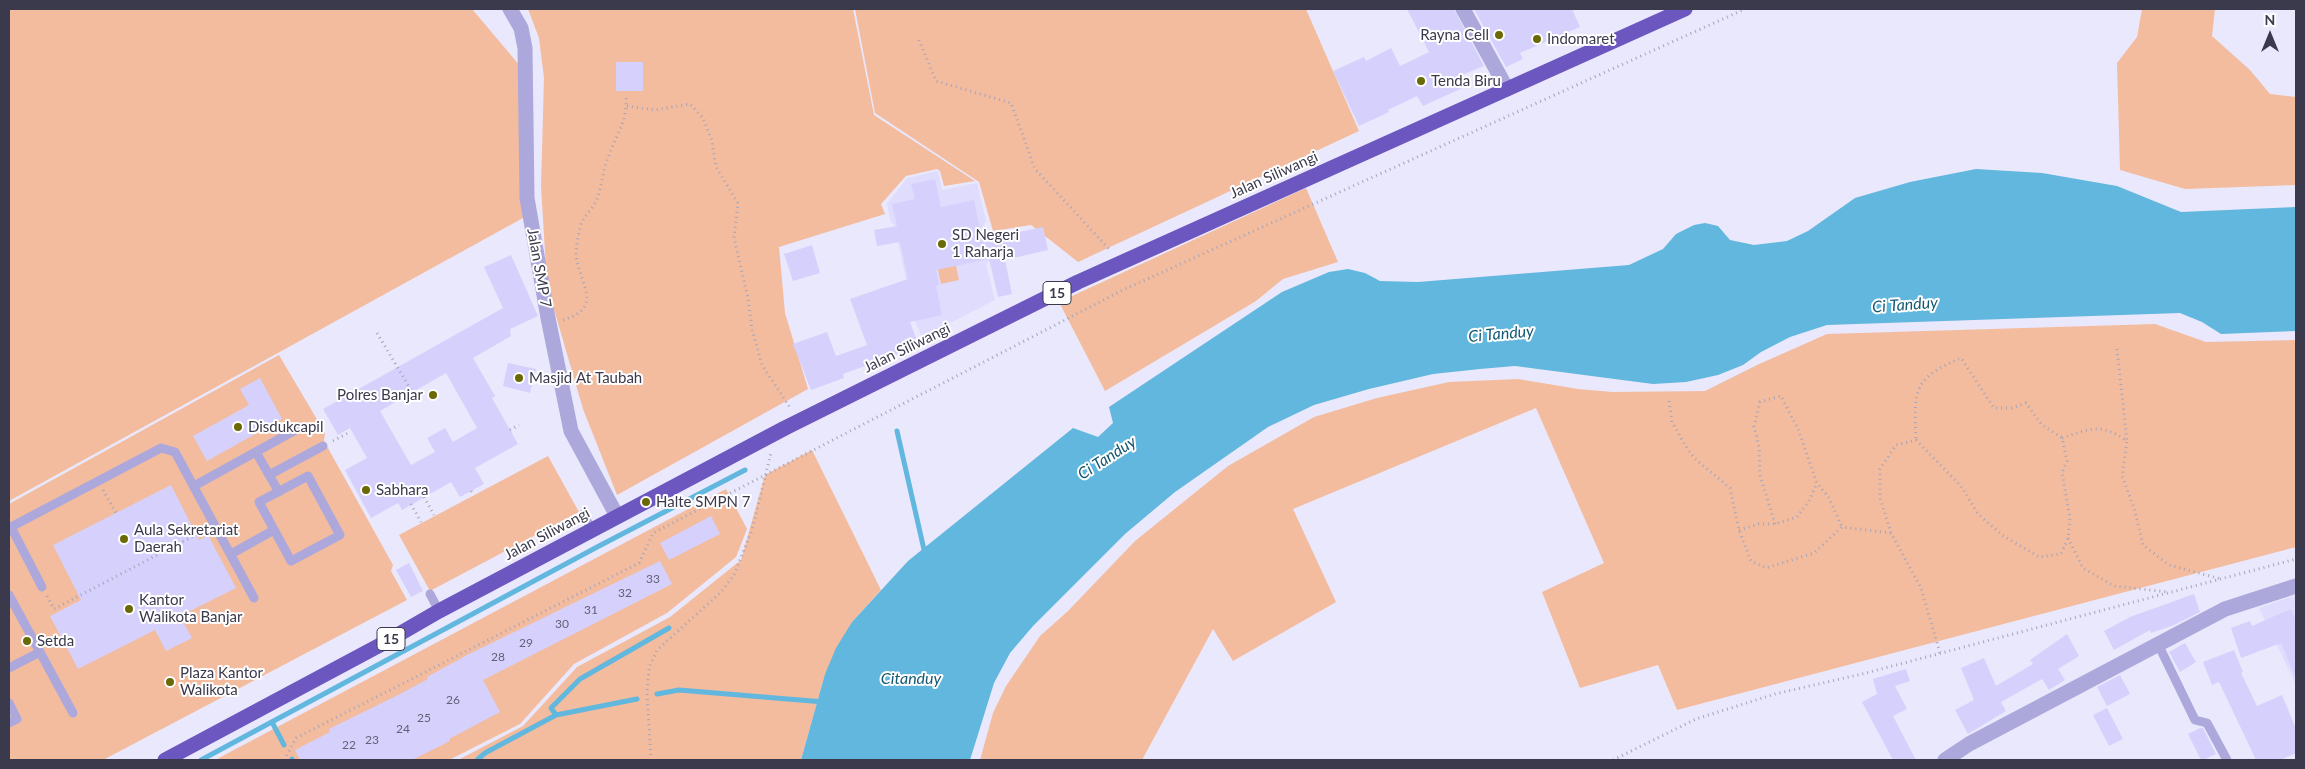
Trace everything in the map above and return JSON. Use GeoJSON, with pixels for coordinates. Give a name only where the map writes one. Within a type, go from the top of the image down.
{"type":"FeatureCollection","features":[{"type":"Feature","properties":{"kind":"highway","name":"Jalan Siliwangi"},"geometry":{"type":"LineString","coordinates":[[165,760],[617,516],[798,421],[1116,264],[1685,9]]}},
{"type":"Feature","properties":{"kind":"street","name":"Jalan SMP 7"},"geometry":{"type":"LineString","coordinates":[[510,9],[521,28],[525,48],[527,198],[548,318],[571,432],[617,516]]}},
{"type":"Feature","properties":{"kind":"street"},"geometry":{"type":"LineString","coordinates":[[1462,9],[1507,89]]}},
{"type":"Feature","properties":{"kind":"street"},"geometry":{"type":"LineString","coordinates":[[1944,760],[1969,744],[2225,609],[2296,586]]}},
{"type":"Feature","properties":{"kind":"lane"},"geometry":{"type":"LineString","coordinates":[[194,486],[301,427]]}},
{"type":"Feature","properties":{"kind":"lane"},"geometry":{"type":"LineString","coordinates":[[268,475],[324,446]]}},
{"type":"Feature","properties":{"kind":"lane"},"geometry":{"type":"LineString","coordinates":[[42,587],[10,527],[161,448],[175,452],[254,598]]}},
{"type":"Feature","properties":{"kind":"lane"},"geometry":{"type":"LineString","coordinates":[[256,452],[279,492]]}},
{"type":"Feature","properties":{"kind":"lane"},"geometry":{"type":"LineString","coordinates":[[308,476],[340,535],[291,561],[259,502],[279,492],[308,476]]}},
{"type":"Feature","properties":{"kind":"lane"},"geometry":{"type":"LineString","coordinates":[[583,514],[592,530]]}},
{"type":"Feature","properties":{"kind":"lane"},"geometry":{"type":"LineString","coordinates":[[231,554],[274,530]]}},
{"type":"Feature","properties":{"kind":"lane"},"geometry":{"type":"LineString","coordinates":[[430,594],[439,612]]}},
{"type":"Feature","properties":{"kind":"lane"},"geometry":{"type":"LineString","coordinates":[[9,595],[73,713]]}},
{"type":"Feature","properties":{"kind":"lane"},"geometry":{"type":"LineString","coordinates":[[2158,644],[2195,720],[2207,723],[2227,760]]}},
{"type":"Feature","properties":{"kind":"lane"},"geometry":{"type":"LineString","coordinates":[[9,668],[40,652]]}},
{"type":"Feature","properties":{"kind":"lane"},"geometry":{"type":"LineString","coordinates":[[9,703],[17,719],[9,723]]}},
{"type":"Feature","properties":{"kind":"path"},"geometry":{"type":"LineString","coordinates":[[284,760],[296,738],[639,563],[653,532],[1123,290],[1745,9]]}},
{"type":"Feature","properties":{"kind":"path"},"geometry":{"type":"LineString","coordinates":[[919,40],[936,80],[1011,103],[1035,170],[1108,248],[1116,264]]}},
{"type":"Feature","properties":{"kind":"path"},"geometry":{"type":"LineString","coordinates":[[548,318],[557,322],[575,316],[584,308],[587,296],[576,254],[581,222],[596,201],[609,154],[621,132],[627,106],[626,98]]}},
{"type":"Feature","properties":{"kind":"path"},"geometry":{"type":"LineString","coordinates":[[627,106],[655,110],[690,104],[703,118],[712,141],[716,167],[738,203],[734,238],[748,298],[752,329],[762,365],[783,394],[798,421]]}},
{"type":"Feature","properties":{"kind":"path"},"geometry":{"type":"LineString","coordinates":[[378,333],[414,395]]}},
{"type":"Feature","properties":{"kind":"path"},"geometry":{"type":"LineString","coordinates":[[2116,349],[2127,441],[2122,476],[2134,508],[2143,545],[2169,565],[2222,579]]}},
{"type":"Feature","properties":{"kind":"path"},"geometry":{"type":"LineString","coordinates":[[1961,358],[1994,408],[2012,408],[2026,403],[2041,424],[2062,438],[2067,461],[2062,473],[2070,518],[2068,538],[2061,554],[2039,557],[2002,535],[1978,514],[1961,486],[1916,440],[1914,400],[1923,380],[1937,368],[1961,358]]}},
{"type":"Feature","properties":{"kind":"path"},"geometry":{"type":"LineString","coordinates":[[1775,524],[1760,475],[1759,447],[1754,426],[1760,402],[1781,396],[1798,429],[1817,483],[1829,498],[1842,526]]}},
{"type":"Feature","properties":{"kind":"path"},"geometry":{"type":"LineString","coordinates":[[1669,401],[1672,422],[1694,458],[1730,488],[1739,530],[1751,561],[1766,568],[1814,553],[1842,526]]}},
{"type":"Feature","properties":{"kind":"path"},"geometry":{"type":"LineString","coordinates":[[510,430],[519,425]]}},
{"type":"Feature","properties":{"kind":"path"},"geometry":{"type":"LineString","coordinates":[[2062,438],[2097,428],[2118,435],[2127,441]]}},
{"type":"Feature","properties":{"kind":"path"},"geometry":{"type":"LineString","coordinates":[[324,446],[350,432]]}},
{"type":"Feature","properties":{"kind":"path"},"geometry":{"type":"LineString","coordinates":[[650,760],[647,693],[648,668],[658,650],[721,592],[734,575],[752,530],[776,433]]}},
{"type":"Feature","properties":{"kind":"path"},"geometry":{"type":"LineString","coordinates":[[1916,440],[1896,445],[1880,470],[1880,498],[1891,532],[1921,588],[1940,654]]}},
{"type":"Feature","properties":{"kind":"path"},"geometry":{"type":"LineString","coordinates":[[98,481],[116,513]]}},
{"type":"Feature","properties":{"kind":"path"},"geometry":{"type":"LineString","coordinates":[[1739,530],[1759,524],[1775,524],[1797,517],[1809,501],[1817,483]]}},
{"type":"Feature","properties":{"kind":"path"},"geometry":{"type":"LineString","coordinates":[[424,497],[434,515]]}},
{"type":"Feature","properties":{"kind":"path"},"geometry":{"type":"LineString","coordinates":[[411,504],[422,522]]}},
{"type":"Feature","properties":{"kind":"path"},"geometry":{"type":"LineString","coordinates":[[42,587],[54,609],[215,525]]}},
{"type":"Feature","properties":{"kind":"path"},"geometry":{"type":"LineString","coordinates":[[1842,526],[1891,532]]}},
{"type":"Feature","properties":{"kind":"path"},"geometry":{"type":"LineString","coordinates":[[2068,538],[2083,568],[2114,586],[2171,592]]}},
{"type":"Feature","properties":{"kind":"path"},"geometry":{"type":"LineString","coordinates":[[1613,760],[1696,719],[1775,694],[1940,654],[2296,559]]}},
{"type":"Feature","properties":{"kind":"shaded area"},"geometry":{"type":"Polygon","coordinates":[[[9,9],[472,9],[521,67],[523,218],[9,501],[9,9]]]}},
{"type":"Feature","properties":{"kind":"shaded area"},"geometry":{"type":"Polygon","coordinates":[[[528,9],[853,9],[874,115],[975,181],[944,186],[940,171],[937,169],[906,176],[881,204],[885,214],[779,247],[785,313],[808,389],[617,495],[583,409],[547,285],[541,186],[544,78],[539,38],[528,9]]]}},
{"type":"Feature","properties":{"kind":"shaded area"},"geometry":{"type":"Polygon","coordinates":[[[855,9],[1306,9],[1359,131],[1078,262],[1031,225],[993,231],[979,182],[875,113],[855,9]]]}},
{"type":"Feature","properties":{"kind":"shaded area"},"geometry":{"type":"Polygon","coordinates":[[[2142,9],[2215,9],[2212,36],[2250,70],[2270,94],[2296,97],[2296,185],[2185,189],[2120,170],[2117,63],[2137,37],[2142,9]]]}},
{"type":"Feature","properties":{"kind":"shaded area","name":"SD Negeri 1 Raharja"},"geometry":{"type":"Polygon","coordinates":[[[938,171],[942,190],[977,183],[986,221],[982,228],[989,261],[986,264],[995,300],[922,337],[916,324],[894,224],[891,222],[887,204],[907,178],[938,171]]]}},
{"type":"Feature","properties":{"kind":"shaded area"},"geometry":{"type":"Polygon","coordinates":[[[1306,188],[1338,262],[1283,279],[1256,301],[1105,391],[1059,302],[1306,188]]]}},
{"type":"Feature","properties":{"kind":"shaded area"},"geometry":{"type":"Polygon","coordinates":[[[944,209],[959,280],[941,284],[926,213],[944,209]]]}},
{"type":"Feature","properties":{"kind":"shaded area"},"geometry":{"type":"Polygon","coordinates":[[[2155,324],[2206,342],[2296,340],[2296,547],[1677,710],[1658,665],[1580,688],[1542,592],[1604,563],[1536,408],[1293,509],[1336,602],[1233,661],[1213,629],[1142,760],[980,760],[993,713],[1006,686],[1040,636],[1068,611],[1135,541],[1228,466],[1314,417],[1377,398],[1449,382],[1518,379],[1578,389],[1612,392],[1705,391],[1757,365],[1827,334],[2155,324]]]}},
{"type":"Feature","properties":{"kind":"shaded area"},"geometry":{"type":"Polygon","coordinates":[[[279,355],[325,433],[324,441],[393,565],[391,571],[407,600],[103,760],[9,760],[9,504],[279,355]]]}},
{"type":"Feature","properties":{"kind":"shaded area"},"geometry":{"type":"Polygon","coordinates":[[[812,450],[881,590],[852,622],[825,674],[801,760],[458,760],[523,726],[577,667],[670,617],[741,560],[765,475],[812,450]]]}},
{"type":"Feature","properties":{"kind":"shaded area"},"geometry":{"type":"Polygon","coordinates":[[[548,456],[579,512],[430,591],[399,535],[548,456]]]}},
{"type":"Feature","properties":{"kind":"shaded area"},"geometry":{"type":"Polygon","coordinates":[[[726,489],[747,529],[736,557],[667,613],[574,664],[520,724],[449,760],[215,760],[726,489]]]}},
{"type":"Feature","properties":{"kind":"shaded area"},"geometry":{"type":"Polygon","coordinates":[[[2296,595],[2296,685],[2259,608],[2296,595]]]}},
{"type":"Feature","properties":{"kind":"water","name":"Citanduy"},"geometry":{"type":"Polygon","coordinates":[[[1976,169],[2042,173],[2117,186],[2181,212],[2296,207],[2296,331],[2221,334],[2202,322],[2180,313],[1827,325],[1790,337],[1761,352],[1743,365],[1718,375],[1686,382],[1653,384],[1515,366],[1433,374],[1369,389],[1314,405],[1268,427],[1175,492],[1125,534],[1033,626],[1010,653],[994,683],[970,760],[801,760],[825,674],[836,648],[852,622],[908,561],[1073,428],[1098,437],[1113,423],[1109,407],[1282,292],[1329,272],[1348,269],[1365,273],[1380,281],[1418,282],[1629,265],[1663,249],[1676,234],[1694,225],[1705,223],[1718,226],[1730,240],[1754,245],[1787,241],[1808,231],[1855,198],[1910,182],[1976,169]]]}},
{"type":"Feature","properties":{"kind":"building"},"geometry":{"type":"Polygon","coordinates":[[[1407,9],[1454,9],[1484,66],[1457,77],[1462,88],[1423,106],[1417,96],[1359,126],[1333,71],[1364,57],[1366,61],[1391,48],[1400,66],[1429,52],[1407,9]]]}},
{"type":"Feature","properties":{"kind":"building"},"geometry":{"type":"Polygon","coordinates":[[[1474,9],[1572,9],[1580,27],[1520,53],[1523,59],[1506,67],[1474,9]]]}},
{"type":"Feature","properties":{"kind":"building"},"geometry":{"type":"Polygon","coordinates":[[[616,62],[643,62],[643,91],[616,91],[616,62]]]}},
{"type":"Feature","properties":{"kind":"building"},"geometry":{"type":"Polygon","coordinates":[[[935,179],[941,207],[974,200],[981,234],[999,230],[1000,236],[1043,227],[1048,250],[1005,260],[1012,294],[998,297],[989,259],[936,270],[939,285],[936,286],[942,315],[910,322],[919,346],[843,374],[844,378],[811,390],[793,344],[827,332],[836,356],[867,345],[850,299],[908,279],[900,242],[877,246],[874,230],[897,226],[892,204],[915,199],[911,184],[935,179]]]}},
{"type":"Feature","properties":{"kind":"building"},"geometry":{"type":"Polygon","coordinates":[[[812,245],[820,273],[793,281],[784,254],[812,245]]]}},
{"type":"Feature","properties":{"kind":"building"},"geometry":{"type":"Polygon","coordinates":[[[511,255],[538,316],[510,329],[511,336],[473,358],[495,396],[492,398],[518,444],[475,468],[484,484],[460,497],[451,482],[402,510],[398,503],[371,518],[345,470],[367,458],[350,428],[338,435],[323,409],[503,308],[484,267],[511,255]],[[446,373],[380,411],[411,465],[435,452],[427,438],[445,428],[453,442],[477,428],[446,373]]]}},
{"type":"Feature","properties":{"kind":"building","name":"Masjid At Taubah"},"geometry":{"type":"Polygon","coordinates":[[[508,363],[536,369],[530,393],[503,386],[508,363]]]}},
{"type":"Feature","properties":{"kind":"building","name":"Disdukcapil"},"geometry":{"type":"Polygon","coordinates":[[[260,378],[282,419],[207,461],[193,436],[249,405],[240,389],[260,378]]]}},
{"type":"Feature","properties":{"kind":"building"},"geometry":{"type":"Polygon","coordinates":[[[171,485],[199,540],[208,535],[236,588],[180,616],[192,638],[166,651],[155,630],[78,669],[50,616],[81,600],[53,545],[171,485]]]}},
{"type":"Feature","properties":{"kind":"building"},"geometry":{"type":"Polygon","coordinates":[[[711,516],[720,534],[669,560],[660,543],[711,516]]]}},
{"type":"Feature","properties":{"kind":"building"},"geometry":{"type":"Polygon","coordinates":[[[660,561],[672,584],[483,680],[500,712],[449,739],[450,741],[412,760],[300,760],[295,750],[330,732],[329,729],[428,679],[427,677],[469,654],[660,561]]]}},
{"type":"Feature","properties":{"kind":"building"},"geometry":{"type":"Polygon","coordinates":[[[409,563],[423,591],[411,597],[396,570],[409,563]]]}},
{"type":"Feature","properties":{"kind":"building"},"geometry":{"type":"Polygon","coordinates":[[[2194,594],[2200,612],[2174,625],[2151,633],[2150,630],[2114,650],[2104,631],[2130,617],[2194,594]]]}},
{"type":"Feature","properties":{"kind":"building"},"geometry":{"type":"Polygon","coordinates":[[[2291,609],[2296,621],[2296,679],[2281,643],[2241,658],[2231,628],[2250,621],[2252,626],[2291,609]]]}},
{"type":"Feature","properties":{"kind":"building"},"geometry":{"type":"Polygon","coordinates":[[[2067,634],[2079,656],[2058,669],[2065,680],[2049,690],[2042,679],[2001,702],[2006,711],[1968,734],[1955,710],[1974,700],[1961,668],[1984,658],[1996,686],[2033,664],[2030,660],[2067,634]]]}},
{"type":"Feature","properties":{"kind":"building"},"geometry":{"type":"Polygon","coordinates":[[[2185,643],[2196,662],[2180,672],[2169,652],[2185,643]]]}},
{"type":"Feature","properties":{"kind":"building"},"geometry":{"type":"Polygon","coordinates":[[[2234,650],[2243,672],[2241,673],[2257,706],[2282,695],[2296,729],[2296,753],[2280,760],[2256,760],[2219,682],[2212,685],[2203,662],[2234,650]]]}},
{"type":"Feature","properties":{"kind":"building"},"geometry":{"type":"Polygon","coordinates":[[[1906,669],[1910,681],[1895,686],[1907,709],[1893,716],[1916,760],[1893,760],[1862,702],[1877,694],[1873,679],[1906,669]]]}},
{"type":"Feature","properties":{"kind":"building"},"geometry":{"type":"Polygon","coordinates":[[[2120,675],[2130,694],[2107,706],[2097,687],[2120,675]]]}},
{"type":"Feature","properties":{"kind":"building"},"geometry":{"type":"Polygon","coordinates":[[[2107,708],[2123,739],[2109,746],[2093,715],[2107,708]]]}},
{"type":"Feature","properties":{"kind":"building"},"geometry":{"type":"Polygon","coordinates":[[[2203,728],[2216,754],[2203,760],[2201,760],[2188,734],[2203,728]]]}},
{"type":"Feature","properties":{"kind":"waterway"},"geometry":{"type":"LineString","coordinates":[[897,431],[925,554]]}},
{"type":"Feature","properties":{"kind":"waterway"},"geometry":{"type":"LineString","coordinates":[[201,760],[599,546],[745,470]]}},
{"type":"Feature","properties":{"kind":"waterway"},"geometry":{"type":"LineString","coordinates":[[556,715],[551,708],[580,679],[669,628]]}},
{"type":"Feature","properties":{"kind":"waterway"},"geometry":{"type":"LineString","coordinates":[[657,694],[679,690],[824,702]]}},
{"type":"Feature","properties":{"kind":"waterway"},"geometry":{"type":"LineString","coordinates":[[477,760],[485,753],[556,715],[637,699]]}},
{"type":"Feature","properties":{"kind":"waterway"},"geometry":{"type":"LineString","coordinates":[[272,722],[284,745]]}},
{"type":"Feature","properties":{"kind":"place","name":"Rayna Cell"},"geometry":{"type":"Point","coordinates":[1499,35]}},
{"type":"Feature","properties":{"kind":"place","name":"Indomaret"},"geometry":{"type":"Point","coordinates":[1537,39]}},
{"type":"Feature","properties":{"kind":"place","name":"Tenda Biru"},"geometry":{"type":"Point","coordinates":[1421,81]}},
{"type":"Feature","properties":{"kind":"place","name":"SD Negeri 1 Raharja"},"geometry":{"type":"Point","coordinates":[942,244]}},
{"type":"Feature","properties":{"kind":"place","name":"Masjid At Taubah"},"geometry":{"type":"Point","coordinates":[519,378]}},
{"type":"Feature","properties":{"kind":"place","name":"Polres Banjar"},"geometry":{"type":"Point","coordinates":[433,395]}},
{"type":"Feature","properties":{"kind":"place","name":"Disdukcapil"},"geometry":{"type":"Point","coordinates":[238,427]}},
{"type":"Feature","properties":{"kind":"place","name":"Sabhara"},"geometry":{"type":"Point","coordinates":[366,490]}},
{"type":"Feature","properties":{"kind":"place","name":"Halte SMPN 7"},"geometry":{"type":"Point","coordinates":[646,502]}},
{"type":"Feature","properties":{"kind":"place","name":"Aula Sekretariat Daerah"},"geometry":{"type":"Point","coordinates":[124,539]}},
{"type":"Feature","properties":{"kind":"place","name":"Kantor Walikota Banjar"},"geometry":{"type":"Point","coordinates":[129,609]}},
{"type":"Feature","properties":{"kind":"place","name":"Setda"},"geometry":{"type":"Point","coordinates":[27,641]}},
{"type":"Feature","properties":{"kind":"place","name":"Plaza Kantor Walikota"},"geometry":{"type":"Point","coordinates":[170,682]}},
{"type":"Feature","properties":{"kind":"water label","name":"Ci Tanduy"},"geometry":{"type":"Point","coordinates":[1905,305]}},
{"type":"Feature","properties":{"kind":"water label","name":"Ci Tanduy"},"geometry":{"type":"Point","coordinates":[1501,334]}},
{"type":"Feature","properties":{"kind":"water label","name":"Ci Tanduy"},"geometry":{"type":"Point","coordinates":[1107,458]}}]}
